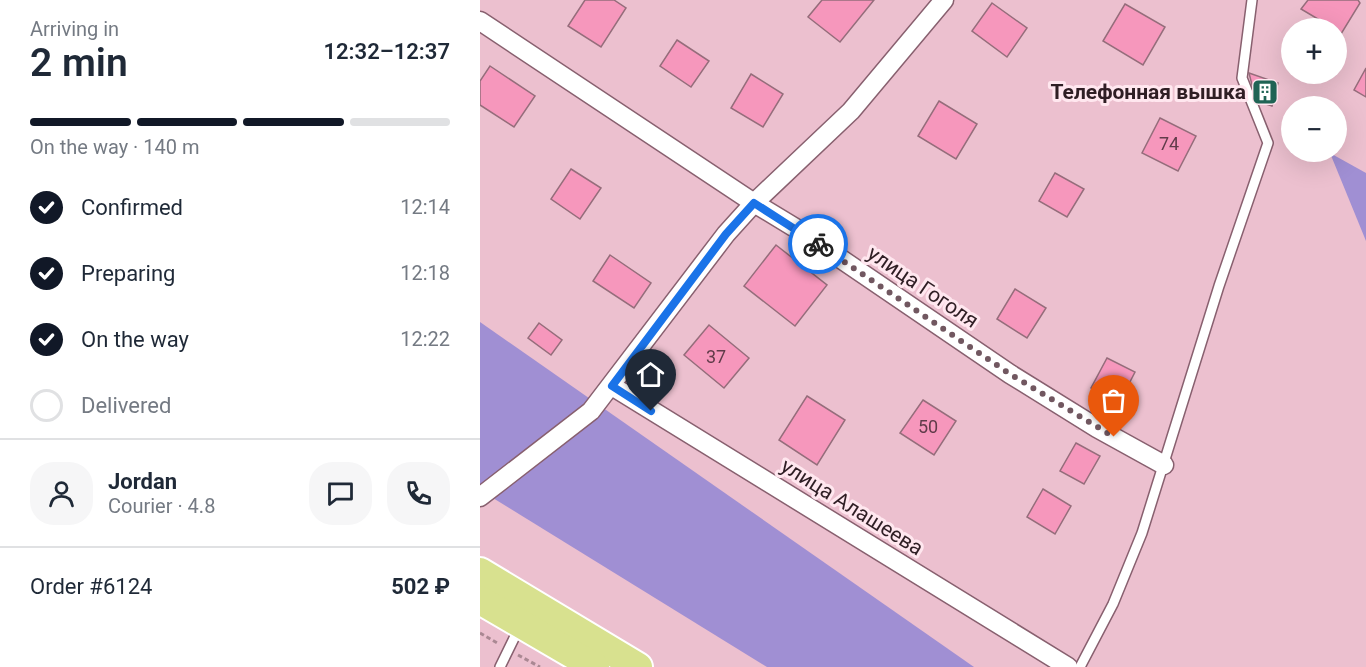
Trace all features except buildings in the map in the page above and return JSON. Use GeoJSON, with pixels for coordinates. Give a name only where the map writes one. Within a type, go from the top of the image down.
{"type":"FeatureCollection","features":[{"type":"Feature","properties":{"kind":"main road"},"geometry":{"type":"LineString","coordinates":[[480,572],[638,667]]}},
{"type":"Feature","properties":{"kind":"main road"},"geometry":{"type":"LineString","coordinates":[[480,600],[595,667]]}},
{"type":"Feature","properties":{"kind":"street"},"geometry":{"type":"LineString","coordinates":[[480,497],[591,411],[726,234],[754,203],[851,111],[940,1]]}},
{"type":"Feature","properties":{"kind":"street","name":"улица Гоголя"},"geometry":{"type":"LineString","coordinates":[[480,21],[754,203],[797,229],[1010,374],[1097,428],[1164,465]]}},
{"type":"Feature","properties":{"kind":"street","name":"улица Алашеева"},"geometry":{"type":"LineString","coordinates":[[612,386],[1068,667]]}},
{"type":"Feature","properties":{"kind":"lane"},"geometry":{"type":"LineString","coordinates":[[1080,667],[1113,604],[1142,533],[1219,286],[1268,143],[1242,78],[1252,0]]}},
{"type":"Feature","properties":{"kind":"lane"},"geometry":{"type":"LineString","coordinates":[[500,667],[521,624]]}},
{"type":"Feature","properties":{"kind":"shaded area"},"geometry":{"type":"Polygon","coordinates":[[[1334,162],[1346,162],[1366,173],[1366,241],[1334,162]]]}},
{"type":"Feature","properties":{"kind":"shaded area"},"geometry":{"type":"Polygon","coordinates":[[[480,322],[974,667],[767,667],[480,490],[480,322]]]}},
{"type":"Feature","properties":{"kind":"way so far"},"geometry":{"type":"LineString","coordinates":[[818,244],[1010,374],[1114,437]]}},
{"type":"Feature","properties":{"kind":"place","name":"Телефонная вышка"},"geometry":{"type":"Point","coordinates":[1265,92]}},
{"type":"Feature","properties":{"kind":"route"},"geometry":{"type":"LineString","coordinates":[[651,411],[612,386],[726,234],[754,203],[818,244]]}}]}
